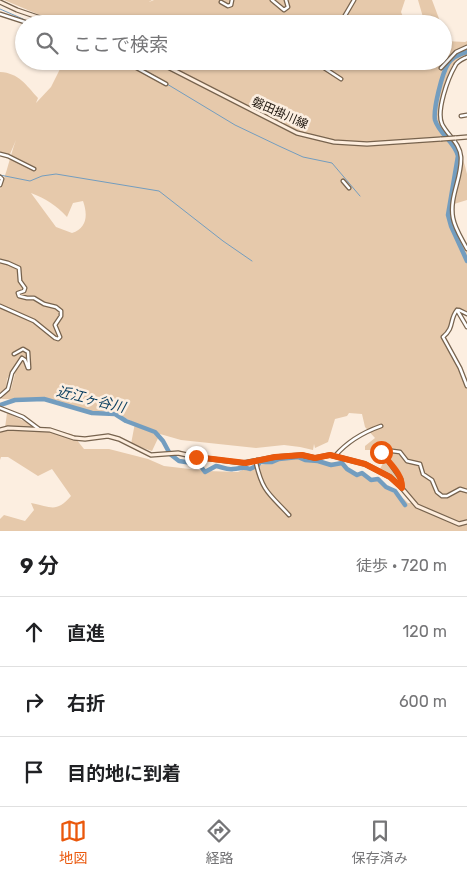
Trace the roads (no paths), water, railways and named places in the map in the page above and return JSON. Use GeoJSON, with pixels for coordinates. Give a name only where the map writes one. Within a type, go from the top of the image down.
{"type":"FeatureCollection","features":[{"type":"Feature","properties":{"kind":"street"},"geometry":{"type":"LineString","coordinates":[[221,2],[228,6],[231,5],[232,0]]}},
{"type":"Feature","properties":{"kind":"street"},"geometry":{"type":"LineString","coordinates":[[272,0],[284,10],[288,7],[286,0]]}},
{"type":"Feature","properties":{"kind":"street"},"geometry":{"type":"LineString","coordinates":[[345,15],[354,0]]}},
{"type":"Feature","properties":{"kind":"street"},"geometry":{"type":"LineString","coordinates":[[0,2],[32,15]]}},
{"type":"Feature","properties":{"kind":"street"},"geometry":{"type":"LineString","coordinates":[[0,14],[15,19]]}},
{"type":"Feature","properties":{"kind":"street"},"geometry":{"type":"LineString","coordinates":[[452,56],[467,47]]}},
{"type":"Feature","properties":{"kind":"street"},"geometry":{"type":"LineString","coordinates":[[467,57],[454,66],[446,85],[441,112],[442,125],[458,146],[461,158],[452,209],[455,227],[467,249]]}},
{"type":"Feature","properties":{"kind":"street"},"geometry":{"type":"LineString","coordinates":[[140,70],[166,84]]}},
{"type":"Feature","properties":{"kind":"street","name":"磐田掛川線"},"geometry":{"type":"LineString","coordinates":[[174,70],[297,132],[334,142],[367,144],[467,137]]}},
{"type":"Feature","properties":{"kind":"street"},"geometry":{"type":"LineString","coordinates":[[328,70],[341,78]]}},
{"type":"Feature","properties":{"kind":"street"},"geometry":{"type":"LineString","coordinates":[[461,116],[467,115]]}},
{"type":"Feature","properties":{"kind":"street"},"geometry":{"type":"LineString","coordinates":[[0,154],[34,169]]}},
{"type":"Feature","properties":{"kind":"street"},"geometry":{"type":"LineString","coordinates":[[0,177],[2,179],[0,185]]}},
{"type":"Feature","properties":{"kind":"street"},"geometry":{"type":"LineString","coordinates":[[343,181],[348,188]]}},
{"type":"Feature","properties":{"kind":"street"},"geometry":{"type":"LineString","coordinates":[[0,261],[8,262],[19,268],[20,280],[25,290],[18,292],[20,296],[34,298],[44,304],[60,309],[62,316],[55,325],[60,337],[58,339],[55,338],[34,321],[0,306]]}},
{"type":"Feature","properties":{"kind":"street"},"geometry":{"type":"LineString","coordinates":[[457,310],[467,314]]}},
{"type":"Feature","properties":{"kind":"street"},"geometry":{"type":"LineString","coordinates":[[457,310],[467,327]]}},
{"type":"Feature","properties":{"kind":"street"},"geometry":{"type":"LineString","coordinates":[[457,310],[453,316],[451,328],[443,337],[460,368],[467,386]]}},
{"type":"Feature","properties":{"kind":"street"},"geometry":{"type":"LineString","coordinates":[[0,396],[8,389],[12,373],[22,358],[29,368],[28,352],[23,350],[14,354]]}},
{"type":"Feature","properties":{"kind":"street"},"geometry":{"type":"LineString","coordinates":[[0,408],[22,417],[39,429]]}},
{"type":"Feature","properties":{"kind":"street"},"geometry":{"type":"LineString","coordinates":[[335,456],[362,433],[381,426]]}},
{"type":"Feature","properties":{"kind":"street"},"geometry":{"type":"LineString","coordinates":[[0,430],[8,428],[39,429],[50,430],[74,438],[114,438],[151,455],[170,453],[243,463],[298,455],[315,458],[327,455],[335,456],[370,466],[390,477],[402,488],[416,506],[459,524],[467,522]]}},
{"type":"Feature","properties":{"kind":"street"},"geometry":{"type":"LineString","coordinates":[[402,488],[400,476],[381,451],[400,452],[407,461],[420,464],[423,474],[432,480],[437,492],[442,496],[447,496],[460,489],[467,491]]}},
{"type":"Feature","properties":{"kind":"street"},"geometry":{"type":"LineString","coordinates":[[257,460],[258,475],[264,490],[289,515]]}},
{"type":"Feature","properties":{"kind":"waterway"},"geometry":{"type":"LineString","coordinates":[[0,9],[15,16]]}},
{"type":"Feature","properties":{"kind":"waterway"},"geometry":{"type":"LineString","coordinates":[[452,60],[467,52]]}},
{"type":"Feature","properties":{"kind":"waterway"},"geometry":{"type":"LineString","coordinates":[[145,70],[162,80]]}},
{"type":"Feature","properties":{"kind":"waterway"},"geometry":{"type":"LineString","coordinates":[[446,70],[438,92],[435,120],[440,130],[454,146],[458,156],[448,215],[467,261]]}},
{"type":"Feature","properties":{"kind":"waterway"},"geometry":{"type":"LineString","coordinates":[[167,84],[235,125],[303,157],[332,163],[360,196]]}},
{"type":"Feature","properties":{"kind":"waterway"},"geometry":{"type":"LineString","coordinates":[[0,175],[30,181],[42,176],[56,174],[159,191],[252,261]]}},
{"type":"Feature","properties":{"kind":"waterway","name":"近江ヶ谷川"},"geometry":{"type":"LineString","coordinates":[[0,405],[15,400],[44,399],[92,413],[115,414],[126,421],[155,432],[163,441],[170,454],[179,461],[199,464],[205,472],[216,466],[229,469],[250,469],[260,462],[272,462],[279,459],[298,457],[331,465],[342,463],[347,469],[357,475],[362,473],[371,480],[378,479],[386,487],[395,491],[405,505]]}}]}
